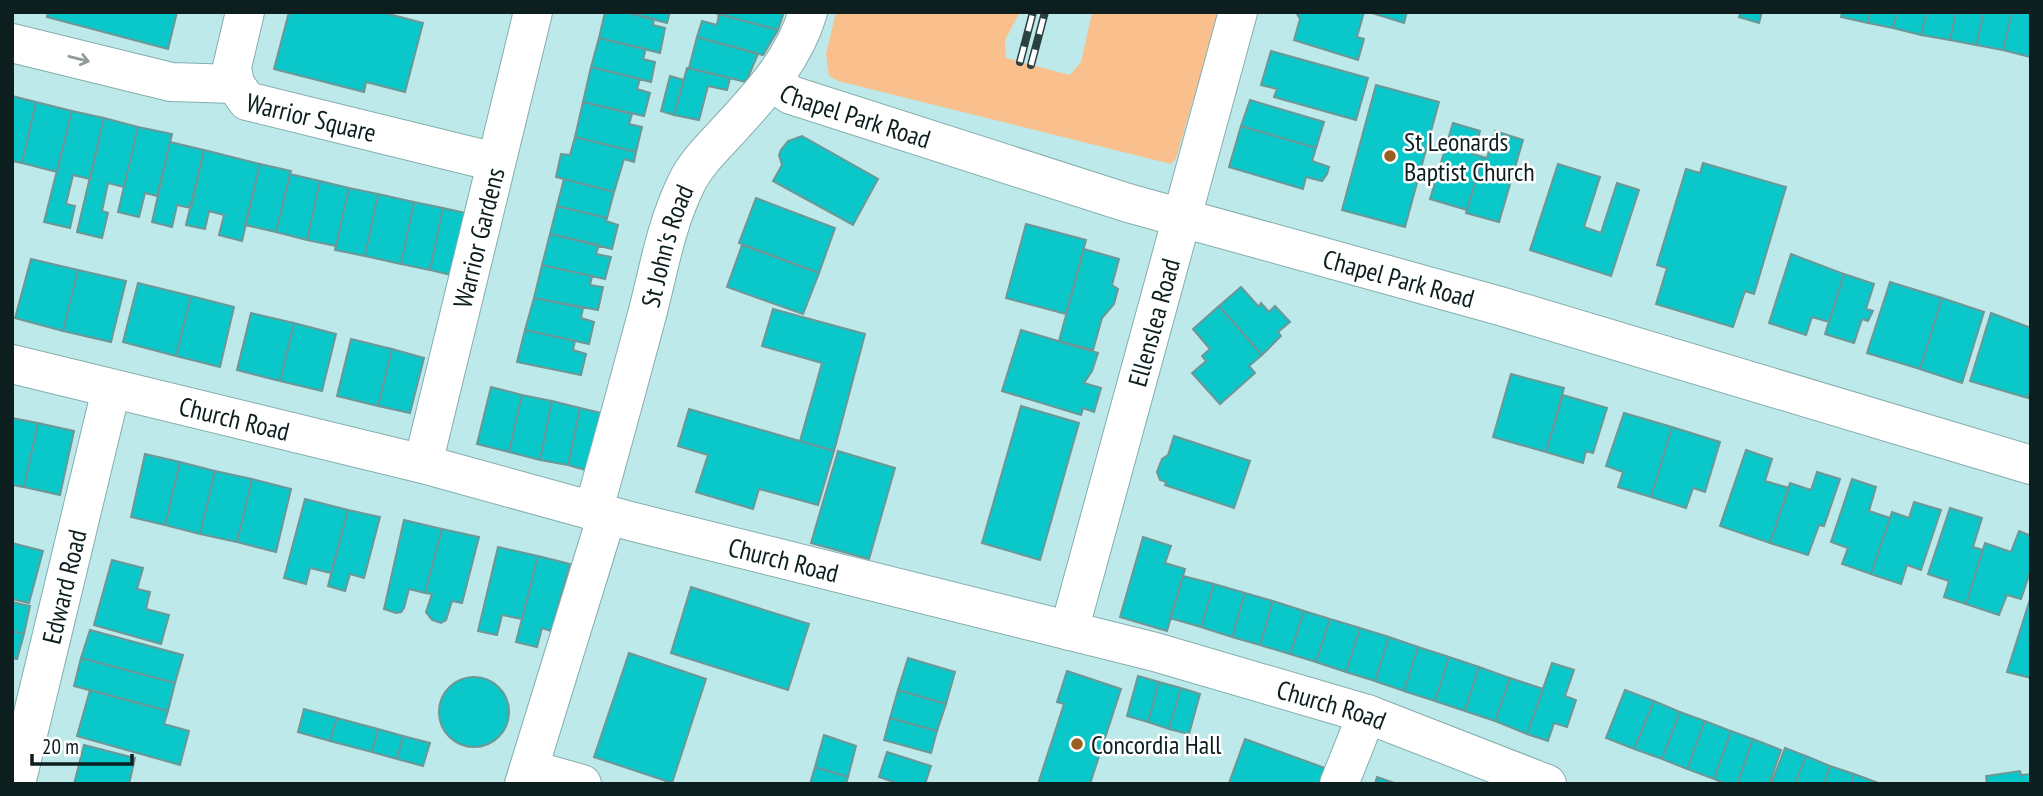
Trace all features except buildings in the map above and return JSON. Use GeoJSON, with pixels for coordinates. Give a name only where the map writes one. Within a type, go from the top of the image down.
{"type":"FeatureCollection","features":[{"type":"Feature","properties":{"kind":"street"},"geometry":{"type":"LineString","coordinates":[[235,85],[232,66],[245,12]]}},
{"type":"Feature","properties":{"kind":"street","name":"Warrior Gardens"},"geometry":{"type":"LineString","coordinates":[[423,464],[533,12]]}},
{"type":"Feature","properties":{"kind":"street","name":"St John's Road"},"geometry":{"type":"LineString","coordinates":[[527,776],[600,514],[663,245],[675,209],[702,159],[772,82],[792,49],[808,12]]}},
{"type":"Feature","properties":{"kind":"street","name":"Ellenslea Road"},"geometry":{"type":"LineString","coordinates":[[1069,631],[1238,12]]}},
{"type":"Feature","properties":{"kind":"street","name":"Warrior Square"},"geometry":{"type":"LineString","coordinates":[[12,43],[172,82],[235,85],[247,101],[495,162]]}},
{"type":"Feature","properties":{"kind":"street","name":"Chapel Park Road"},"geometry":{"type":"LineString","coordinates":[[772,82],[791,95],[1182,219],[1500,306],[2031,465]]}},
{"type":"Feature","properties":{"kind":"street","name":"Church Road"},"geometry":{"type":"LineString","coordinates":[[12,364],[423,464],[600,514],[1154,652],[1367,714],[1547,784]]}},
{"type":"Feature","properties":{"kind":"street","name":"Edward Road"},"geometry":{"type":"LineString","coordinates":[[16,784],[111,390]]}},
{"type":"Feature","properties":{"kind":"street"},"geometry":{"type":"LineString","coordinates":[[1339,784],[1367,714]]}},
{"type":"Feature","properties":{"kind":"street"},"geometry":{"type":"LineString","coordinates":[[527,776],[582,784]]}},
{"type":"Feature","properties":{"kind":"shaded area"},"geometry":{"type":"Polygon","coordinates":[[[836,12],[1020,12],[1005,40],[1006,58],[1070,75],[1081,62],[1092,12],[1219,12],[1176,158],[1171,164],[838,81],[829,76],[826,54],[836,12]]]}},
{"type":"Feature","properties":{"kind":"railway"},"geometry":{"type":"LineString","coordinates":[[1020,62],[1033,12]]}},
{"type":"Feature","properties":{"kind":"railway"},"geometry":{"type":"LineString","coordinates":[[1031,65],[1045,12]]}},
{"type":"Feature","properties":{"kind":"place","name":"St Leonards Baptist Church"},"geometry":{"type":"Point","coordinates":[1390,156]}},
{"type":"Feature","properties":{"kind":"place","name":"Concordia Hall"},"geometry":{"type":"Point","coordinates":[1077,744]}}]}
